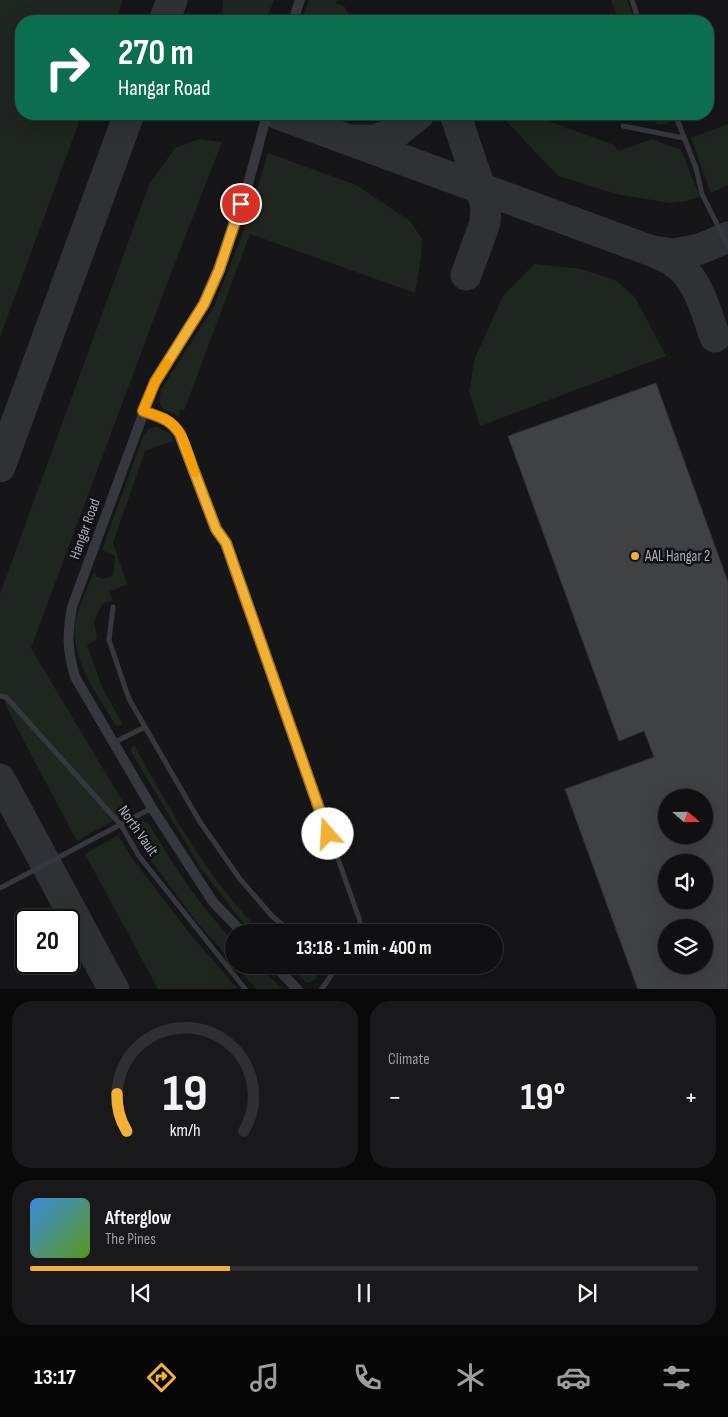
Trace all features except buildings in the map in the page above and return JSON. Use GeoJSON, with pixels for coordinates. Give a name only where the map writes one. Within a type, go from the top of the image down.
{"type":"FeatureCollection","features":[{"type":"Feature","properties":{"kind":"street"},"geometry":{"type":"LineString","coordinates":[[294,15],[300,0]]}},
{"type":"Feature","properties":{"kind":"street","name":"Hangar Road"},"geometry":{"type":"LineString","coordinates":[[234,924],[213,902],[152,808],[75,677],[68,654],[68,627],[72,607],[155,382],[204,304],[219,270],[247,188],[265,120]]}},
{"type":"Feature","properties":{"kind":"street"},"geometry":{"type":"LineString","coordinates":[[283,974],[297,989]]}},
{"type":"Feature","properties":{"kind":"lane"},"geometry":{"type":"LineString","coordinates":[[632,0],[637,15]]}},
{"type":"Feature","properties":{"kind":"lane"},"geometry":{"type":"LineString","coordinates":[[676,120],[696,168],[702,194],[728,246]]}},
{"type":"Feature","properties":{"kind":"lane"},"geometry":{"type":"LineString","coordinates":[[623,126],[684,138]]}},
{"type":"Feature","properties":{"kind":"lane"},"geometry":{"type":"LineString","coordinates":[[143,411],[166,420],[174,425],[180,434],[216,529],[226,543],[360,924]]}},
{"type":"Feature","properties":{"kind":"lane"},"geometry":{"type":"LineString","coordinates":[[113,607],[109,640],[129,700],[200,822],[236,874],[272,916],[282,924]]}},
{"type":"Feature","properties":{"kind":"lane","name":"North Vault"},"geometry":{"type":"LineString","coordinates":[[0,696],[6,697],[121,825],[139,856],[245,989]]}},
{"type":"Feature","properties":{"kind":"lane"},"geometry":{"type":"LineString","coordinates":[[113,743],[145,727]]}},
{"type":"Feature","properties":{"kind":"lane"},"geometry":{"type":"LineString","coordinates":[[0,888],[152,808]]}},
{"type":"Feature","properties":{"kind":"lane"},"geometry":{"type":"LineString","coordinates":[[322,989],[332,974]]}},
{"type":"Feature","properties":{"kind":"shaded area"},"geometry":{"type":"Polygon","coordinates":[[[0,0],[123,0],[117,15],[15,15],[15,120],[80,120],[0,337],[0,0]]]}},
{"type":"Feature","properties":{"kind":"shaded area"},"geometry":{"type":"Polygon","coordinates":[[[223,0],[274,0],[268,15],[222,15],[223,0]]]}},
{"type":"Feature","properties":{"kind":"shaded area"},"geometry":{"type":"Polygon","coordinates":[[[309,0],[337,0],[336,3],[345,7],[348,15],[303,15],[309,0]]]}},
{"type":"Feature","properties":{"kind":"shaded area"},"geometry":{"type":"Polygon","coordinates":[[[611,0],[627,0],[633,15],[617,15],[611,0]]]}},
{"type":"Feature","properties":{"kind":"shaded area"},"geometry":{"type":"Polygon","coordinates":[[[545,120],[614,145],[618,151],[652,139],[681,150],[700,197],[670,203],[616,194],[558,176],[506,121],[545,120]]]}},
{"type":"Feature","properties":{"kind":"shaded area"},"geometry":{"type":"Polygon","coordinates":[[[655,120],[671,120],[672,122],[657,125],[655,120]]]}},
{"type":"Feature","properties":{"kind":"shaded area"},"geometry":{"type":"Polygon","coordinates":[[[728,124],[728,185],[711,193],[691,138],[728,124]]]}},
{"type":"Feature","properties":{"kind":"shaded area"},"geometry":{"type":"Polygon","coordinates":[[[199,139],[222,142],[163,294],[31,648],[129,812],[77,841],[0,692],[0,594],[149,185],[175,148],[199,139]]]}},
{"type":"Feature","properties":{"kind":"shaded area"},"geometry":{"type":"Polygon","coordinates":[[[268,153],[356,185],[410,221],[422,239],[415,293],[250,234],[184,411],[181,409],[178,416],[163,409],[159,402],[161,390],[214,306],[246,225],[268,153]]]}},
{"type":"Feature","properties":{"kind":"shaded area"},"geometry":{"type":"Polygon","coordinates":[[[534,264],[581,269],[615,280],[635,297],[666,356],[480,426],[469,391],[475,358],[503,296],[534,264]]]}},
{"type":"Feature","properties":{"kind":"shaded area"},"geometry":{"type":"Polygon","coordinates":[[[157,427],[171,434],[173,441],[145,451],[113,543],[127,584],[109,592],[113,600],[102,604],[94,622],[96,640],[87,645],[102,687],[123,725],[116,726],[82,665],[77,652],[75,626],[80,605],[94,571],[97,577],[103,579],[113,575],[115,556],[102,550],[143,436],[150,428],[157,427]]]}},
{"type":"Feature","properties":{"kind":"shaded area"},"geometry":{"type":"Polygon","coordinates":[[[134,745],[176,819],[207,867],[242,912],[254,924],[243,923],[202,870],[130,750],[134,745]]]}},
{"type":"Feature","properties":{"kind":"shaded area"},"geometry":{"type":"Polygon","coordinates":[[[143,821],[149,824],[188,885],[225,932],[225,954],[195,920],[136,840],[131,828],[143,821]]]}},
{"type":"Feature","properties":{"kind":"shaded area"},"geometry":{"type":"Polygon","coordinates":[[[118,835],[132,858],[191,935],[238,989],[158,989],[85,854],[118,835]]]}},
{"type":"Feature","properties":{"kind":"shaded area"},"geometry":{"type":"Polygon","coordinates":[[[243,974],[266,974],[283,989],[256,989],[243,974]]]}},
{"type":"Feature","properties":{"kind":"shaded area"},"geometry":{"type":"Polygon","coordinates":[[[297,974],[317,974],[315,980],[307,983],[297,974]]]}},
{"type":"Feature","properties":{"kind":"taxiway"},"geometry":{"type":"LineString","coordinates":[[166,15],[172,0]]}},
{"type":"Feature","properties":{"kind":"taxiway"},"geometry":{"type":"LineString","coordinates":[[0,467],[127,120]]}},
{"type":"Feature","properties":{"kind":"taxiway"},"geometry":{"type":"LineString","coordinates":[[294,120],[649,250],[668,259],[680,267],[694,284],[704,305],[715,337]]}},
{"type":"Feature","properties":{"kind":"taxiway"},"geometry":{"type":"LineString","coordinates":[[351,140],[374,140],[397,132],[412,120]]}},
{"type":"Feature","properties":{"kind":"taxiway"},"geometry":{"type":"LineString","coordinates":[[457,120],[486,205],[485,223],[466,275]]}},
{"type":"Feature","properties":{"kind":"taxiway"},"geometry":{"type":"LineString","coordinates":[[653,251],[674,254],[700,249],[728,237]]}},
{"type":"Feature","properties":{"kind":"taxiway"},"geometry":{"type":"LineString","coordinates":[[0,779],[113,989]]}},
{"type":"Feature","properties":{"kind":"slow traffic"},"geometry":{"type":"LineString","coordinates":[[167,363],[155,382],[143,411],[174,425],[180,434],[195,473]]}},
{"type":"Feature","properties":{"kind":"place","name":"AAL Hangar 2"},"geometry":{"type":"Point","coordinates":[635,556]}},
{"type":"Feature","properties":{"kind":"route"},"geometry":{"type":"LineString","coordinates":[[241,204],[219,270],[204,304],[155,382],[143,411],[166,420],[174,425],[180,434],[216,529],[226,543],[328,834]]}}]}
